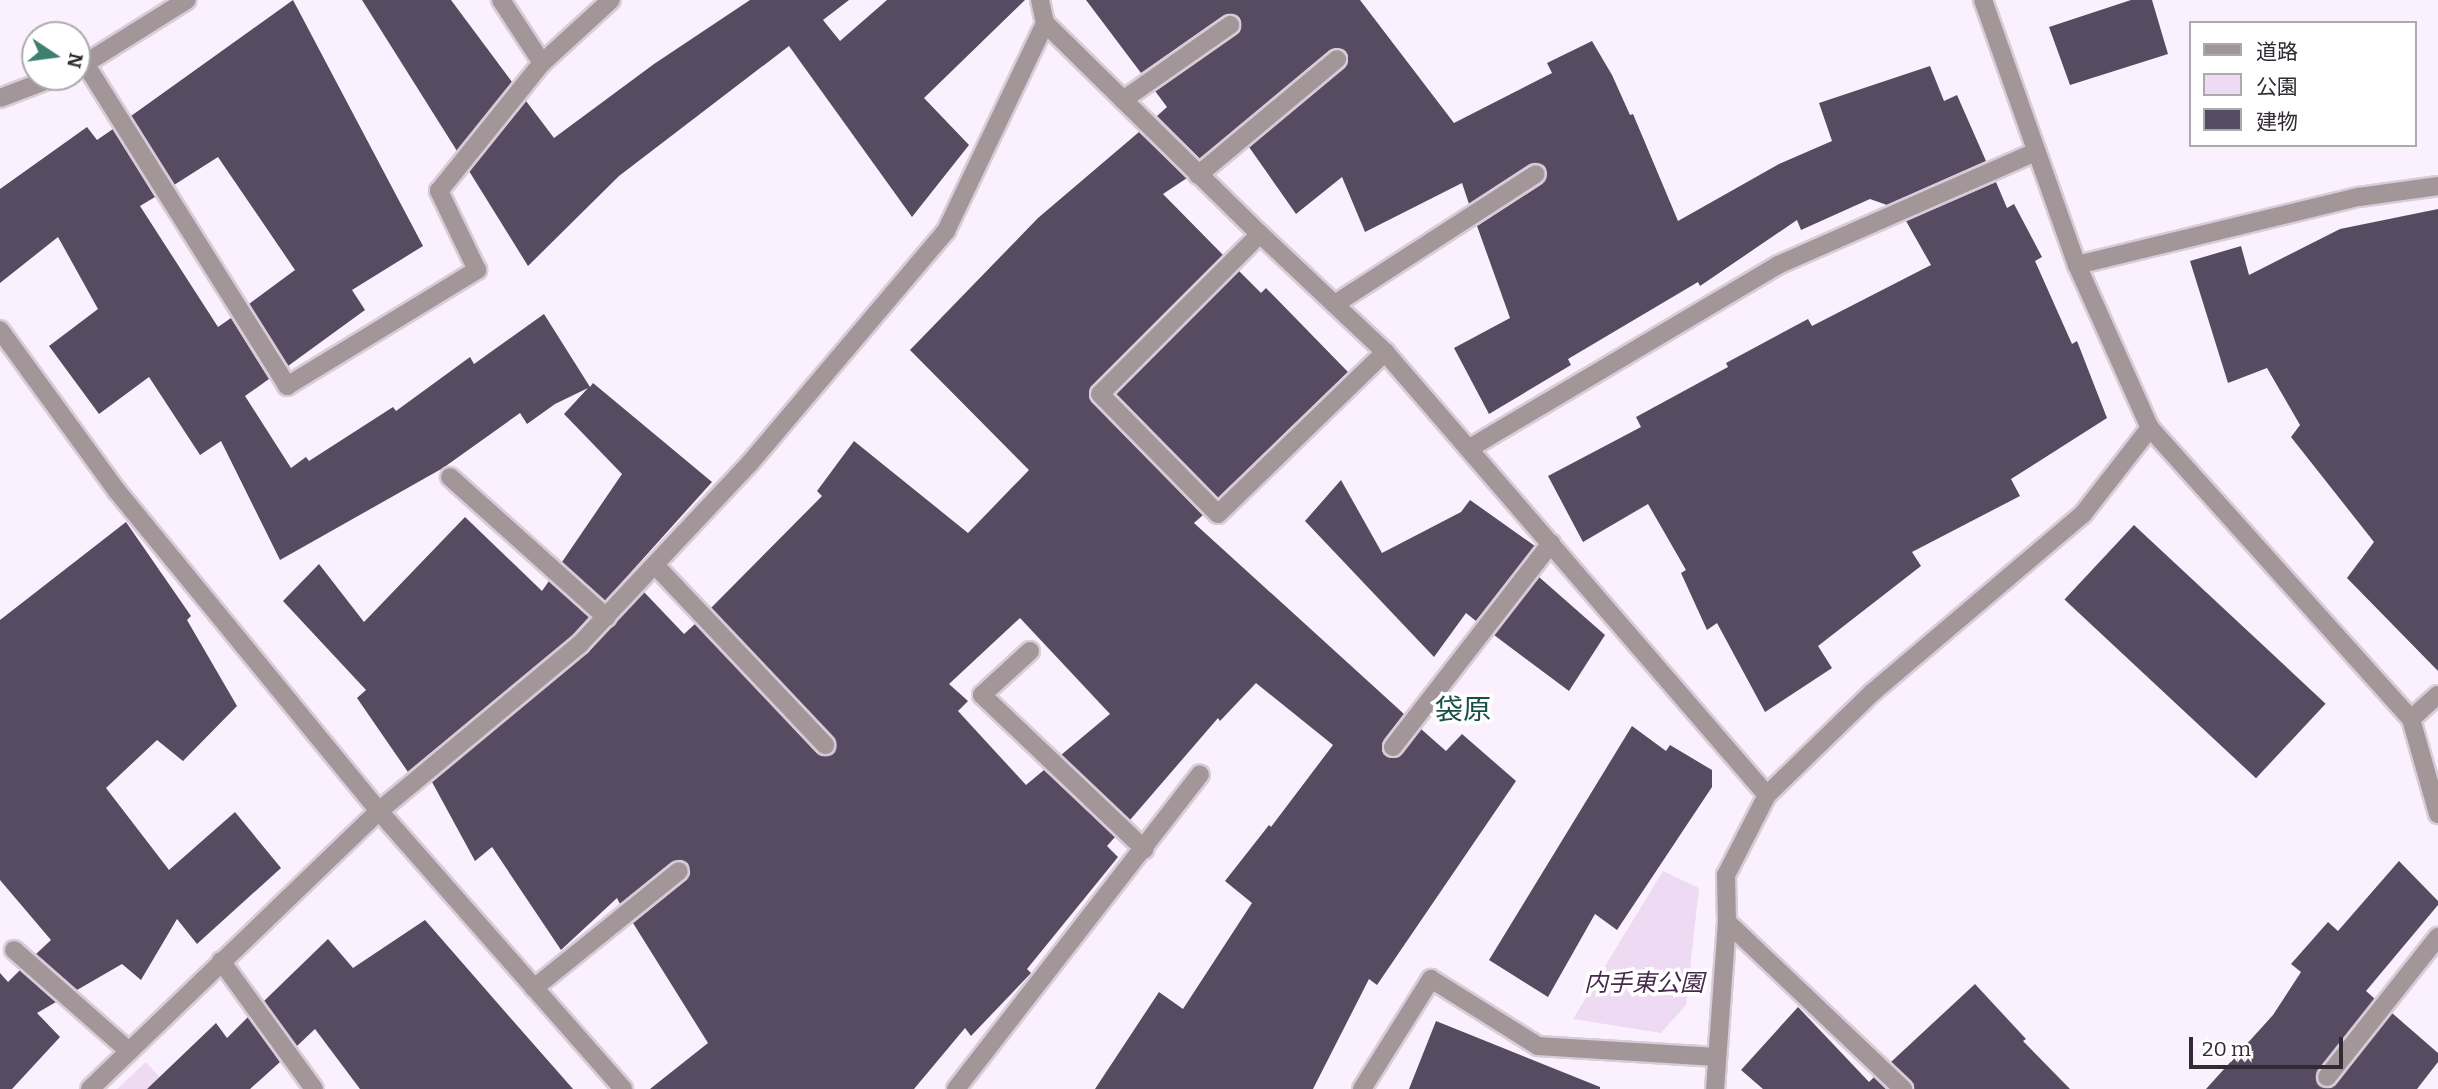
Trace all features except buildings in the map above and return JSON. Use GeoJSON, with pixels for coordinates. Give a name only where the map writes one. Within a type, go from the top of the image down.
{"type":"FeatureCollection","features":[{"type":"Feature","properties":{"kind":"street"},"geometry":{"type":"LineString","coordinates":[[91,61],[187,0]]}},
{"type":"Feature","properties":{"kind":"street"},"geometry":{"type":"LineString","coordinates":[[501,0],[542,63]]}},
{"type":"Feature","properties":{"kind":"street"},"geometry":{"type":"LineString","coordinates":[[91,82],[287,386],[477,270],[439,191],[542,63],[611,0]]}},
{"type":"Feature","properties":{"kind":"street"},"geometry":{"type":"LineString","coordinates":[[1040,0],[1045,23],[1260,234],[1385,352],[1767,795]]}},
{"type":"Feature","properties":{"kind":"street"},"geometry":{"type":"LineString","coordinates":[[1983,0],[2077,265],[2150,428],[2411,719],[2438,814]]}},
{"type":"Feature","properties":{"kind":"street"},"geometry":{"type":"LineString","coordinates":[[90,1089],[379,811],[580,645],[750,463],[946,230],[1045,23]]}},
{"type":"Feature","properties":{"kind":"street"},"geometry":{"type":"LineString","coordinates":[[1123,100],[1230,25]]}},
{"type":"Feature","properties":{"kind":"street"},"geometry":{"type":"LineString","coordinates":[[1198,174],[1338,58]]}},
{"type":"Feature","properties":{"kind":"street"},"geometry":{"type":"LineString","coordinates":[[0,98],[21,90]]}},
{"type":"Feature","properties":{"kind":"street"},"geometry":{"type":"LineString","coordinates":[[1470,448],[1778,265],[2035,152]]}},
{"type":"Feature","properties":{"kind":"street"},"geometry":{"type":"LineString","coordinates":[[1335,304],[1536,174]]}},
{"type":"Feature","properties":{"kind":"street"},"geometry":{"type":"LineString","coordinates":[[2077,265],[2359,197],[2438,186]]}},
{"type":"Feature","properties":{"kind":"street"},"geometry":{"type":"LineString","coordinates":[[1260,234],[1100,394],[1218,514],[1385,352]]}},
{"type":"Feature","properties":{"kind":"street"},"geometry":{"type":"LineString","coordinates":[[0,330],[117,491],[379,811],[623,1089]]}},
{"type":"Feature","properties":{"kind":"street"},"geometry":{"type":"LineString","coordinates":[[1715,1089],[1727,922],[1726,875],[1767,795],[1873,692],[2083,514],[2150,428]]}},
{"type":"Feature","properties":{"kind":"street"},"geometry":{"type":"LineString","coordinates":[[450,477],[606,617]]}},
{"type":"Feature","properties":{"kind":"street"},"geometry":{"type":"LineString","coordinates":[[1393,747],[1551,542]]}},
{"type":"Feature","properties":{"kind":"street"},"geometry":{"type":"LineString","coordinates":[[655,565],[825,745]]}},
{"type":"Feature","properties":{"kind":"street"},"geometry":{"type":"LineString","coordinates":[[1030,652],[982,695],[1144,849]]}},
{"type":"Feature","properties":{"kind":"street"},"geometry":{"type":"LineString","coordinates":[[2411,719],[2438,695]]}},
{"type":"Feature","properties":{"kind":"street"},"geometry":{"type":"LineString","coordinates":[[956,1089],[1200,774]]}},
{"type":"Feature","properties":{"kind":"street"},"geometry":{"type":"LineString","coordinates":[[534,988],[679,871]]}},
{"type":"Feature","properties":{"kind":"street"},"geometry":{"type":"LineString","coordinates":[[1727,922],[1903,1089]]}},
{"type":"Feature","properties":{"kind":"street"},"geometry":{"type":"LineString","coordinates":[[2327,1077],[2438,937]]}},
{"type":"Feature","properties":{"kind":"street"},"geometry":{"type":"LineString","coordinates":[[14,950],[128,1051]]}},
{"type":"Feature","properties":{"kind":"street"},"geometry":{"type":"LineString","coordinates":[[221,961],[314,1089]]}},
{"type":"Feature","properties":{"kind":"street"},"geometry":{"type":"LineString","coordinates":[[1362,1089],[1431,979],[1538,1046],[1716,1057]]}},
{"type":"Feature","properties":{"kind":"green space","name":"内手東公園"},"geometry":{"type":"Polygon","coordinates":[[[1663,871],[1699,888],[1686,1005],[1661,1033],[1573,1019],[1663,871]]]}},
{"type":"Feature","properties":{"kind":"green space"},"geometry":{"type":"Polygon","coordinates":[[[146,1062],[170,1089],[117,1089],[146,1062]]]}},
{"type":"Feature","properties":{"kind":"district","name":"袋原"},"geometry":{"type":"Point","coordinates":[1463,710]}}]}
